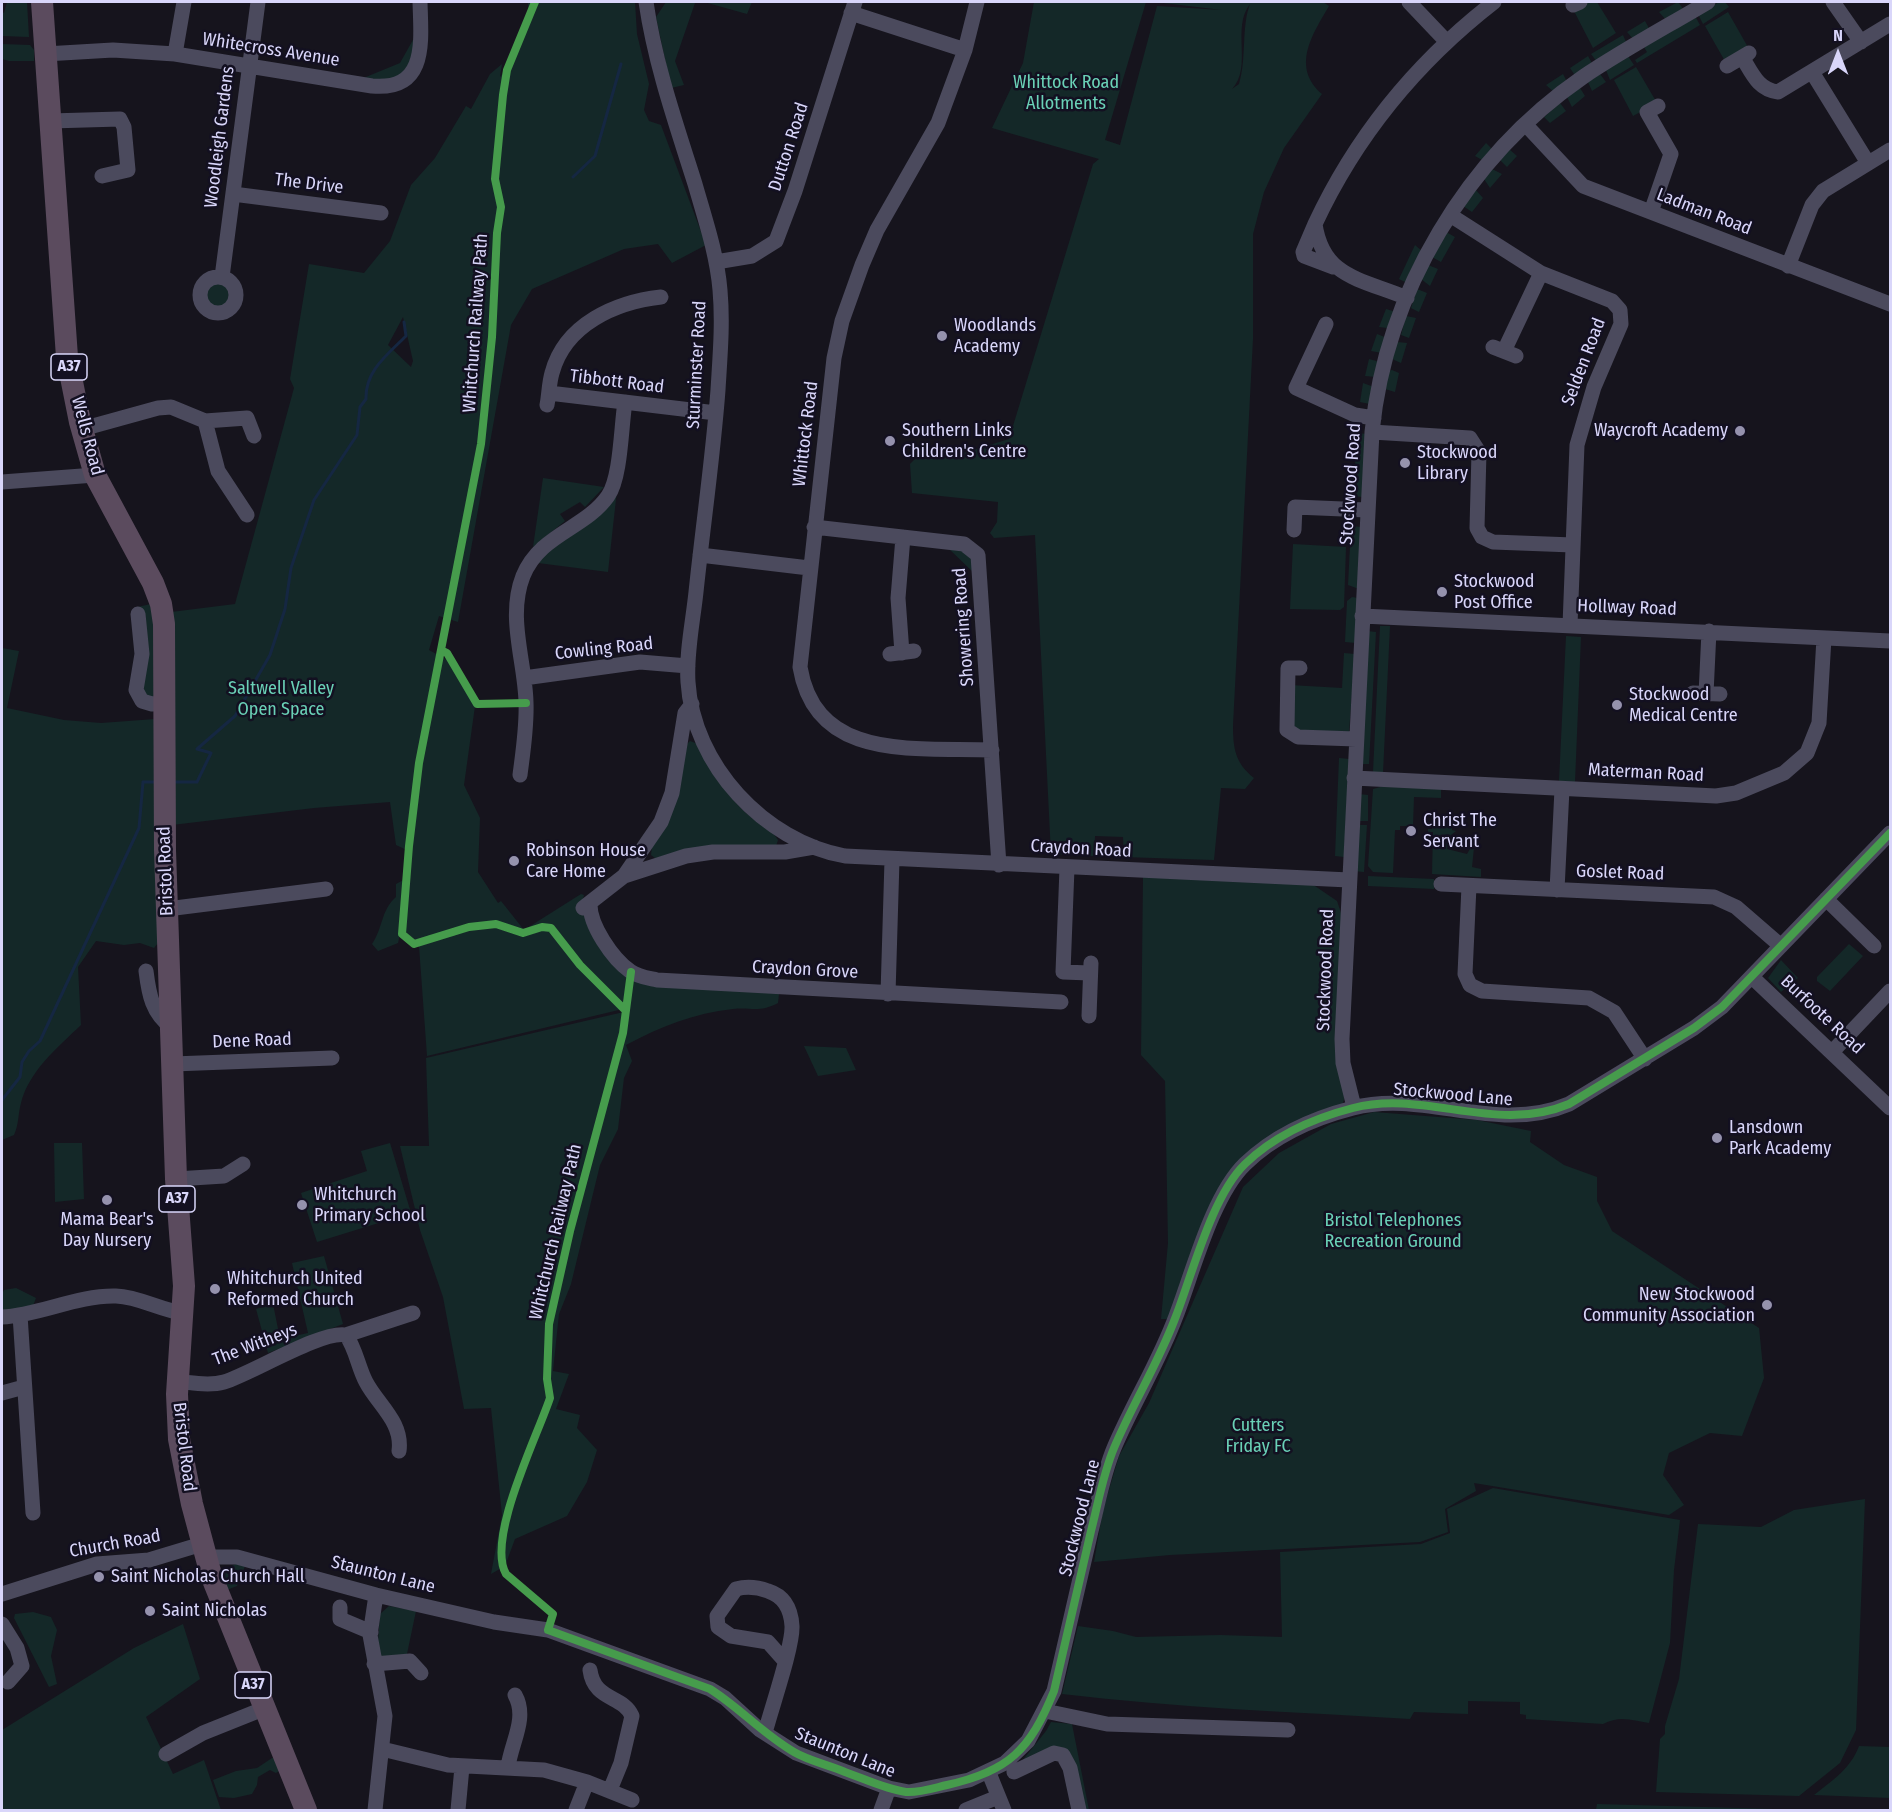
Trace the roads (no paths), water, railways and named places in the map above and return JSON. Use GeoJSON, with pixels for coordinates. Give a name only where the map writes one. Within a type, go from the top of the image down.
{"type":"FeatureCollection","features":[{"type":"Feature","properties":{"kind":"highway","name":"Wells Road"},"geometry":{"type":"LineString","coordinates":[[42,2],[67,357],[82,429],[95,475],[159,596],[164,624],[165,709]]}},
{"type":"Feature","properties":{"kind":"highway","name":"Bristol Road"},"geometry":{"type":"LineString","coordinates":[[165,709],[165,850],[183,1313],[178,1381],[179,1439],[204,1551],[263,1709],[306,1810]]}},
{"type":"Feature","properties":{"kind":"street"},"geometry":{"type":"LineString","coordinates":[[176,54],[184,2]]}},
{"type":"Feature","properties":{"kind":"street","name":"Woodleigh Gardens"},"geometry":{"type":"LineString","coordinates":[[222,278],[258,2]]}},
{"type":"Feature","properties":{"kind":"street","name":"Whitecross Avenue"},"geometry":{"type":"LineString","coordinates":[[45,54],[113,50],[176,54],[372,86],[395,86],[407,78],[418,60],[420,2]]}},
{"type":"Feature","properties":{"kind":"street","name":"Sturminster Road"},"geometry":{"type":"LineString","coordinates":[[646,2],[658,65],[716,262],[723,326],[716,413],[688,666],[692,704]]}},
{"type":"Feature","properties":{"kind":"street","name":"Whittock Road"},"geometry":{"type":"LineString","coordinates":[[977,2],[965,50],[938,123],[877,231],[848,302],[834,358],[809,568],[800,667],[803,684],[811,702],[823,719],[840,732],[861,742],[882,746],[992,750]]}},
{"type":"Feature","properties":{"kind":"street"},"geometry":{"type":"LineString","coordinates":[[1409,2],[1447,42]]}},
{"type":"Feature","properties":{"kind":"street"},"geometry":{"type":"LineString","coordinates":[[1407,298],[1334,267],[1323,254],[1315,224],[1342,172],[1378,118],[1447,42],[1494,2]]}},
{"type":"Feature","properties":{"kind":"street","name":"Stockwood Road"},"geometry":{"type":"LineString","coordinates":[[1354,1107],[1342,1053],[1349,880],[1367,510],[1373,425],[1385,363],[1407,298],[1450,215],[1493,158],[1526,125],[1582,78],[1708,2]]}},
{"type":"Feature","properties":{"kind":"street"},"geometry":{"type":"LineString","coordinates":[[1828,3],[1861,42]]}},
{"type":"Feature","properties":{"kind":"street"},"geometry":{"type":"LineString","coordinates":[[853,7],[965,50]]}},
{"type":"Feature","properties":{"kind":"street","name":"Dutton Road"},"geometry":{"type":"LineString","coordinates":[[716,262],[752,256],[776,241],[784,225],[853,7]]}},
{"type":"Feature","properties":{"kind":"street"},"geometry":{"type":"LineString","coordinates":[[1727,66],[1745,55],[1759,85],[1767,91],[1778,92],[1890,24]]}},
{"type":"Feature","properties":{"kind":"street"},"geometry":{"type":"LineString","coordinates":[[1812,72],[1868,164]]}},
{"type":"Feature","properties":{"kind":"street"},"geometry":{"type":"LineString","coordinates":[[1647,112],[1671,154],[1651,212]]}},
{"type":"Feature","properties":{"kind":"street"},"geometry":{"type":"LineString","coordinates":[[50,121],[120,119],[124,127],[128,170],[102,176]]}},
{"type":"Feature","properties":{"kind":"street","name":"Ladman Road"},"geometry":{"type":"LineString","coordinates":[[1526,125],[1583,186],[1890,304]]}},
{"type":"Feature","properties":{"kind":"street"},"geometry":{"type":"LineString","coordinates":[[1788,266],[1812,205],[1822,191],[1890,150]]}},
{"type":"Feature","properties":{"kind":"street","name":"The Drive"},"geometry":{"type":"LineString","coordinates":[[233,194],[381,213]]}},
{"type":"Feature","properties":{"kind":"street","name":"Selden Road"},"geometry":{"type":"LineString","coordinates":[[1450,215],[1541,273],[1612,301],[1621,315],[1620,324],[1594,387],[1578,437],[1570,625]]}},
{"type":"Feature","properties":{"kind":"street"},"geometry":{"type":"LineString","coordinates":[[1504,351],[1541,273]]}},
{"type":"Feature","properties":{"kind":"street","name":"Tibbott Road"},"geometry":{"type":"LineString","coordinates":[[661,297],[636,300],[611,308],[590,321],[573,336],[560,354],[552,372],[548,399],[625,402],[716,413]]}},
{"type":"Feature","properties":{"kind":"street"},"geometry":{"type":"LineString","coordinates":[[1326,324],[1303,357],[1295,391],[1355,415],[1373,425],[1470,438],[1479,452],[1477,528],[1482,537],[1493,542],[1573,545]]}},
{"type":"Feature","properties":{"kind":"street"},"geometry":{"type":"LineString","coordinates":[[520,775],[526,728],[524,678],[515,613],[524,575],[546,543],[597,508],[609,495],[615,478],[625,402]]}},
{"type":"Feature","properties":{"kind":"street"},"geometry":{"type":"LineString","coordinates":[[82,429],[158,408],[171,407],[205,421],[247,418],[254,436]]}},
{"type":"Feature","properties":{"kind":"street"},"geometry":{"type":"LineString","coordinates":[[205,421],[218,471],[247,515]]}},
{"type":"Feature","properties":{"kind":"street"},"geometry":{"type":"LineString","coordinates":[[2,482],[95,475]]}},
{"type":"Feature","properties":{"kind":"street"},"geometry":{"type":"LineString","coordinates":[[1294,530],[1295,507],[1367,510]]}},
{"type":"Feature","properties":{"kind":"street","name":"Showering Road"},"geometry":{"type":"LineString","coordinates":[[814,527],[964,544],[978,555],[999,865]]}},
{"type":"Feature","properties":{"kind":"street"},"geometry":{"type":"LineString","coordinates":[[902,653],[898,598],[903,537]]}},
{"type":"Feature","properties":{"kind":"street"},"geometry":{"type":"LineString","coordinates":[[700,555],[809,568]]}},
{"type":"Feature","properties":{"kind":"street"},"geometry":{"type":"LineString","coordinates":[[138,614],[142,654],[134,664],[138,696],[165,709]]}},
{"type":"Feature","properties":{"kind":"street","name":"Hollway Road"},"geometry":{"type":"LineString","coordinates":[[1362,616],[1890,641]]}},
{"type":"Feature","properties":{"kind":"street"},"geometry":{"type":"LineString","coordinates":[[1706,694],[1709,631]]}},
{"type":"Feature","properties":{"kind":"street","name":"Materman Road"},"geometry":{"type":"LineString","coordinates":[[1354,778],[1726,795],[1784,773],[1799,763],[1807,753],[1816,734],[1824,638]]}},
{"type":"Feature","properties":{"kind":"street","name":"Cowling Road"},"geometry":{"type":"LineString","coordinates":[[524,678],[640,662],[688,666]]}},
{"type":"Feature","properties":{"kind":"street"},"geometry":{"type":"LineString","coordinates":[[1300,668],[1288,668],[1287,730],[1298,737],[1356,739]]}},
{"type":"Feature","properties":{"kind":"street","name":"Craydon Road"},"geometry":{"type":"LineString","coordinates":[[692,704],[704,745],[730,786],[767,820],[814,848],[845,856],[892,860],[1349,880]]}},
{"type":"Feature","properties":{"kind":"street","name":"Craydon Road"},"geometry":{"type":"LineString","coordinates":[[586,906],[624,876],[661,822],[672,793],[685,714],[692,704]]}},
{"type":"Feature","properties":{"kind":"street"},"geometry":{"type":"LineString","coordinates":[[1557,890],[1562,789]]}},
{"type":"Feature","properties":{"kind":"street","name":"Stockwood Lane"},"geometry":{"type":"LineString","coordinates":[[1034,1732],[1054,1691],[1113,1449],[1154,1368],[1200,1250],[1226,1192],[1245,1164],[1297,1127],[1354,1107],[1403,1104],[1512,1116],[1532,1116],[1569,1104],[1645,1059],[1722,1007],[1890,833]]}},
{"type":"Feature","properties":{"kind":"street","name":"Craydon Road"},"geometry":{"type":"LineString","coordinates":[[624,876],[686,856],[713,852],[785,852],[814,848]]}},
{"type":"Feature","properties":{"kind":"street"},"geometry":{"type":"LineString","coordinates":[[888,994],[892,860]]}},
{"type":"Feature","properties":{"kind":"street"},"geometry":{"type":"LineString","coordinates":[[1067,868],[1063,972],[1090,968],[1089,1016]]}},
{"type":"Feature","properties":{"kind":"street","name":"Goslet Road"},"geometry":{"type":"LineString","coordinates":[[1441,884],[1714,897],[1736,908],[1781,946]]}},
{"type":"Feature","properties":{"kind":"street"},"geometry":{"type":"LineString","coordinates":[[1469,886],[1465,974],[1470,985],[1482,991],[1588,998],[1614,1012],[1645,1059]]}},
{"type":"Feature","properties":{"kind":"street"},"geometry":{"type":"LineString","coordinates":[[167,909],[326,889]]}},
{"type":"Feature","properties":{"kind":"street"},"geometry":{"type":"LineString","coordinates":[[1827,899],[1874,946]]}},
{"type":"Feature","properties":{"kind":"street","name":"Craydon Grove"},"geometry":{"type":"LineString","coordinates":[[586,906],[619,961],[631,972],[643,977],[888,994],[1061,1002]]}},
{"type":"Feature","properties":{"kind":"street"},"geometry":{"type":"LineString","coordinates":[[146,970],[149,998],[161,1019],[172,1028]]}},
{"type":"Feature","properties":{"kind":"street","name":"Burfoote Road"},"geometry":{"type":"LineString","coordinates":[[1752,976],[1890,1108]]}},
{"type":"Feature","properties":{"kind":"street"},"geometry":{"type":"LineString","coordinates":[[1833,1051],[1890,990]]}},
{"type":"Feature","properties":{"kind":"street","name":"Dene Road"},"geometry":{"type":"LineString","coordinates":[[173,1064],[332,1058]]}},
{"type":"Feature","properties":{"kind":"street"},"geometry":{"type":"LineString","coordinates":[[176,1179],[224,1176],[243,1164]]}},
{"type":"Feature","properties":{"kind":"street"},"geometry":{"type":"LineString","coordinates":[[2,1317],[20,1316],[95,1297],[117,1296],[138,1300],[164,1311],[183,1313]]}},
{"type":"Feature","properties":{"kind":"street","name":"The Witheys"},"geometry":{"type":"LineString","coordinates":[[178,1381],[224,1382],[318,1342],[413,1313]]}},
{"type":"Feature","properties":{"kind":"street"},"geometry":{"type":"LineString","coordinates":[[20,1316],[33,1513]]}},
{"type":"Feature","properties":{"kind":"street"},"geometry":{"type":"LineString","coordinates":[[346,1335],[365,1381],[404,1433],[399,1451]]}},
{"type":"Feature","properties":{"kind":"street"},"geometry":{"type":"LineString","coordinates":[[2,1393],[24,1387]]}},
{"type":"Feature","properties":{"kind":"street","name":"Church Road"},"geometry":{"type":"LineString","coordinates":[[2,1594],[97,1564],[149,1560],[204,1551]]}},
{"type":"Feature","properties":{"kind":"street","name":"Staunton Lane"},"geometry":{"type":"LineString","coordinates":[[204,1551],[245,1559],[494,1622],[548,1630],[602,1648],[710,1689],[765,1733],[796,1754],[889,1788],[909,1792],[989,1773],[1021,1749],[1034,1732]]}},
{"type":"Feature","properties":{"kind":"street"},"geometry":{"type":"LineString","coordinates":[[765,1733],[792,1631],[787,1604],[771,1592],[749,1587],[736,1589],[717,1616],[718,1627],[731,1636],[768,1642],[784,1660]]}},
{"type":"Feature","properties":{"kind":"street"},"geometry":{"type":"LineString","coordinates":[[375,1810],[382,1749],[383,1700],[374,1664],[371,1632],[376,1594]]}},
{"type":"Feature","properties":{"kind":"street"},"geometry":{"type":"LineString","coordinates":[[337,1617],[371,1632]]}},
{"type":"Feature","properties":{"kind":"street"},"geometry":{"type":"LineString","coordinates":[[2,1624],[17,1648],[22,1666],[8,1682]]}},
{"type":"Feature","properties":{"kind":"street"},"geometry":{"type":"LineString","coordinates":[[374,1664],[412,1657],[421,1673]]}},
{"type":"Feature","properties":{"kind":"street"},"geometry":{"type":"LineString","coordinates":[[588,1681],[607,1697],[638,1716],[625,1735],[621,1763],[610,1790]]}},
{"type":"Feature","properties":{"kind":"street"},"geometry":{"type":"LineString","coordinates":[[508,1767],[522,1701]]}},
{"type":"Feature","properties":{"kind":"street"},"geometry":{"type":"LineString","coordinates":[[166,1754],[203,1733],[263,1709]]}},
{"type":"Feature","properties":{"kind":"street"},"geometry":{"type":"LineString","coordinates":[[1045,1711],[1107,1724],[1288,1730]]}},
{"type":"Feature","properties":{"kind":"street"},"geometry":{"type":"LineString","coordinates":[[382,1749],[423,1752],[455,1766],[544,1770],[587,1782],[632,1800]]}},
{"type":"Feature","properties":{"kind":"street"},"geometry":{"type":"LineString","coordinates":[[1014,1772],[1054,1753],[1064,1755],[1072,1775],[1079,1810]]}},
{"type":"Feature","properties":{"kind":"street"},"geometry":{"type":"LineString","coordinates":[[455,1766],[458,1810]]}},
{"type":"Feature","properties":{"kind":"street"},"geometry":{"type":"LineString","coordinates":[[966,1810],[1001,1804],[989,1773]]}},
{"type":"Feature","properties":{"kind":"street"},"geometry":{"type":"LineString","coordinates":[[576,1810],[587,1782]]}},
{"type":"Feature","properties":{"kind":"street"},"geometry":{"type":"LineString","coordinates":[[881,1810],[889,1788]]}},
{"type":"Feature","properties":{"kind":"waterway"},"geometry":{"type":"LineString","coordinates":[[573,177],[595,156],[621,64]]}},
{"type":"Feature","properties":{"kind":"waterway"},"geometry":{"type":"LineString","coordinates":[[172,782],[197,782],[211,753],[197,749],[235,716],[270,655],[285,609],[291,568],[314,500],[357,435],[360,407],[366,399],[369,380],[378,364],[406,336],[404,322]]}},
{"type":"Feature","properties":{"kind":"waterway"},"geometry":{"type":"LineString","coordinates":[[2,1100],[20,1077],[22,1062],[29,1051],[40,1041],[139,828],[143,782],[157,782]]}},
{"type":"Feature","properties":{"kind":"place","name":"Woodlands Academy"},"geometry":{"type":"Point","coordinates":[942,336]}},
{"type":"Feature","properties":{"kind":"place","name":"Waycroft Academy"},"geometry":{"type":"Point","coordinates":[1740,431]}},
{"type":"Feature","properties":{"kind":"place","name":"Southern Links Children's Centre"},"geometry":{"type":"Point","coordinates":[890,441]}},
{"type":"Feature","properties":{"kind":"place","name":"Stockwood Library"},"geometry":{"type":"Point","coordinates":[1405,463]}},
{"type":"Feature","properties":{"kind":"place","name":"Stockwood Post Office"},"geometry":{"type":"Point","coordinates":[1442,592]}},
{"type":"Feature","properties":{"kind":"place","name":"Stockwood Medical Centre"},"geometry":{"type":"Point","coordinates":[1617,705]}},
{"type":"Feature","properties":{"kind":"place","name":"Christ The Servant"},"geometry":{"type":"Point","coordinates":[1411,831]}},
{"type":"Feature","properties":{"kind":"place","name":"Robinson House Care Home"},"geometry":{"type":"Point","coordinates":[514,861]}},
{"type":"Feature","properties":{"kind":"place","name":"Lansdown Park Academy"},"geometry":{"type":"Point","coordinates":[1717,1138]}},
{"type":"Feature","properties":{"kind":"place","name":"Mama Bear's Day Nursery"},"geometry":{"type":"Point","coordinates":[107,1200]}},
{"type":"Feature","properties":{"kind":"place","name":"Whitchurch Primary School"},"geometry":{"type":"Point","coordinates":[302,1205]}},
{"type":"Feature","properties":{"kind":"place","name":"Whitchurch United Reformed Church"},"geometry":{"type":"Point","coordinates":[215,1289]}},
{"type":"Feature","properties":{"kind":"place","name":"New Stockwood Community Association"},"geometry":{"type":"Point","coordinates":[1767,1305]}},
{"type":"Feature","properties":{"kind":"place","name":"Saint Nicholas Church Hall"},"geometry":{"type":"Point","coordinates":[99,1577]}},
{"type":"Feature","properties":{"kind":"place","name":"Saint Nicholas"},"geometry":{"type":"Point","coordinates":[150,1611]}},
{"type":"Feature","properties":{"kind":"park label","name":"Whittock Road Allotments"},"geometry":{"type":"Point","coordinates":[1066,94]}},
{"type":"Feature","properties":{"kind":"park label","name":"Saltwell Valley Open Space"},"geometry":{"type":"Point","coordinates":[281,699]}},
{"type":"Feature","properties":{"kind":"park label","name":"Bristol Telephones Recreation Ground"},"geometry":{"type":"Point","coordinates":[1393,1231]}},
{"type":"Feature","properties":{"kind":"park label","name":"Cutters Friday FC"},"geometry":{"type":"Point","coordinates":[1258,1436]}}]}
